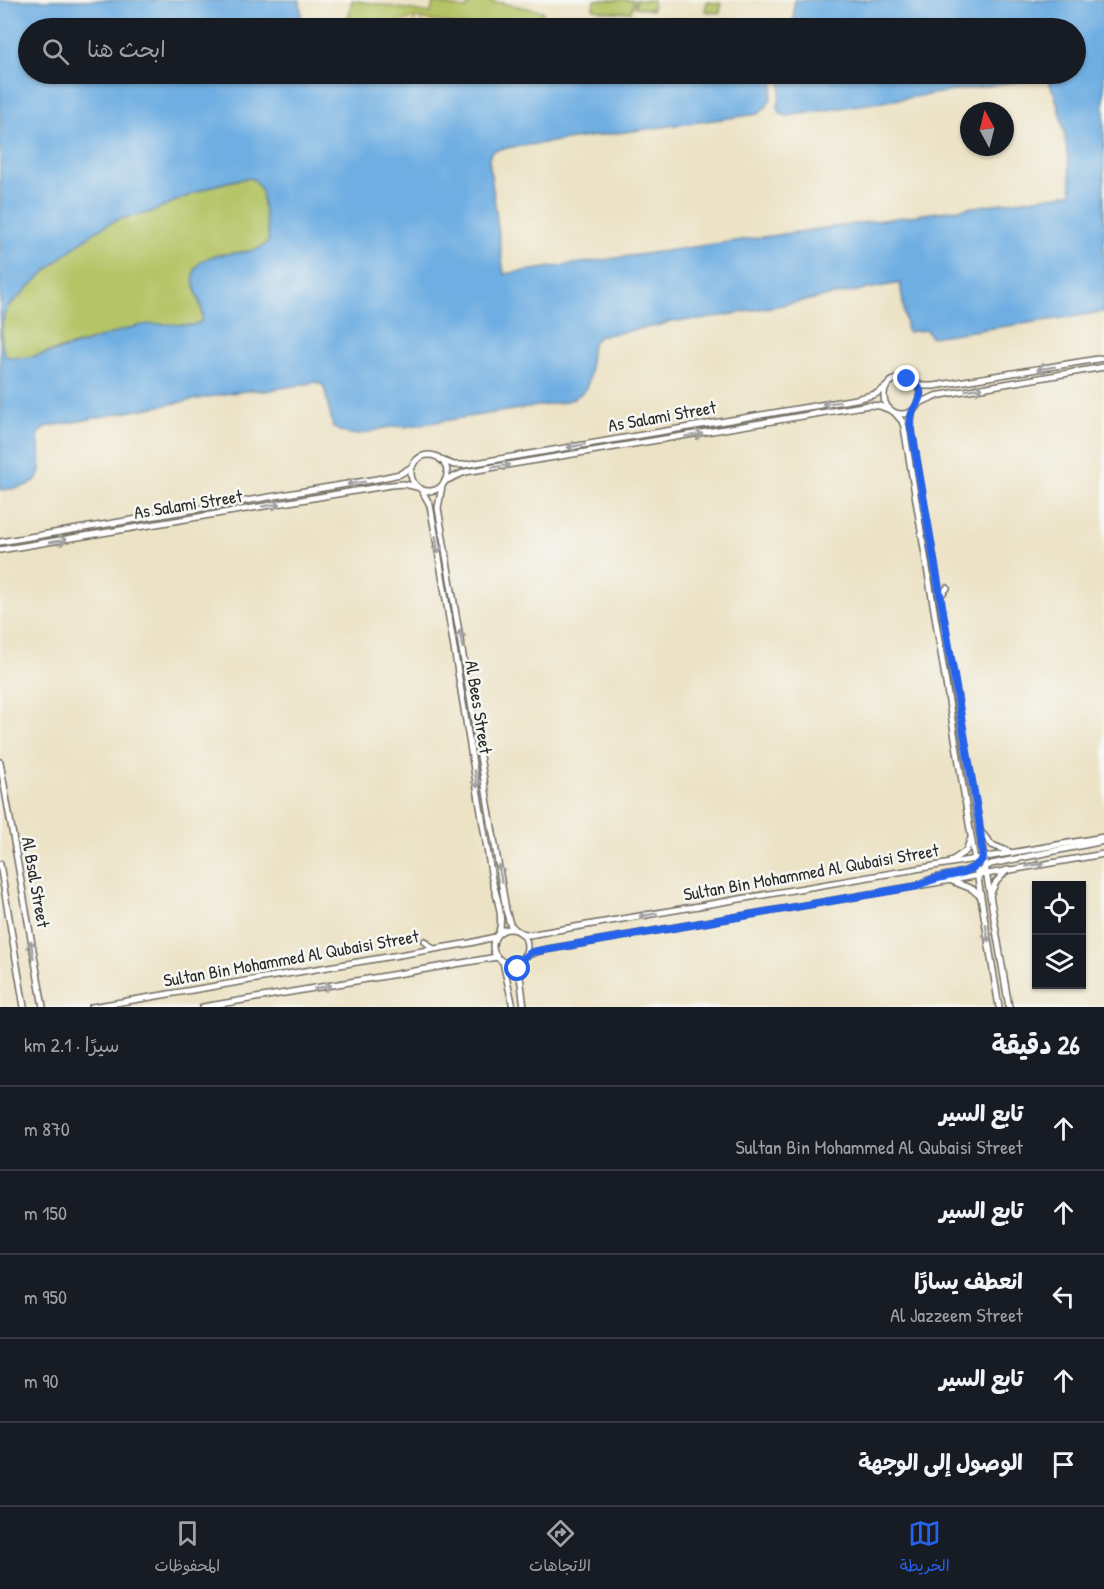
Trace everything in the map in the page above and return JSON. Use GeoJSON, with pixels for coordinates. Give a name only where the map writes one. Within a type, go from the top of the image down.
{"type":"FeatureCollection","features":[{"type":"Feature","properties":{"kind":"street"},"geometry":{"type":"LineString","coordinates":[[999,1007],[904,427],[902,421],[892,412],[884,399],[886,387],[897,379],[907,379],[923,386],[934,386],[1104,358]]}},
{"type":"Feature","properties":{"kind":"street"},"geometry":{"type":"LineString","coordinates":[[892,412],[903,414],[912,411],[928,398],[939,395],[1104,367]]}},
{"type":"Feature","properties":{"kind":"street"},"geometry":{"type":"LineString","coordinates":[[913,382],[920,392],[918,404]]}},
{"type":"Feature","properties":{"kind":"street","name":"As Salami Street"},"geometry":{"type":"LineString","coordinates":[[441,460],[454,465],[464,465],[856,399],[876,394],[886,387]]}},
{"type":"Feature","properties":{"kind":"street","name":"As Salami Street"},"geometry":{"type":"LineString","coordinates":[[443,484],[465,472],[869,405],[880,406],[892,412]]}},
{"type":"Feature","properties":{"kind":"street"},"geometry":{"type":"LineString","coordinates":[[912,411],[911,426],[914,447],[1009,1007]]}},
{"type":"Feature","properties":{"kind":"street"},"geometry":{"type":"LineString","coordinates":[[425,456],[433,456],[441,460],[447,472],[443,484],[432,491],[419,488],[412,480],[412,467],[417,460],[425,456]]}},
{"type":"Feature","properties":{"kind":"street","name":"As Salami Street"},"geometry":{"type":"LineString","coordinates":[[2,540],[395,476],[412,467]]}},
{"type":"Feature","properties":{"kind":"street","name":"As Salami Street"},"geometry":{"type":"LineString","coordinates":[[0,550],[391,485],[404,484],[419,488]]}},
{"type":"Feature","properties":{"kind":"street","name":"Al Bees Street"},"geometry":{"type":"LineString","coordinates":[[443,484],[438,508],[506,909],[510,924],[514,929]]}},
{"type":"Feature","properties":{"kind":"street","name":"Al Bees Street"},"geometry":{"type":"LineString","coordinates":[[419,488],[430,505],[498,906],[501,926],[497,934]]}},
{"type":"Feature","properties":{"kind":"street"},"geometry":{"type":"LineString","coordinates":[[940,596],[947,588]]}},
{"type":"Feature","properties":{"kind":"street","name":"Al Bsal Street"},"geometry":{"type":"LineString","coordinates":[[0,762],[42,1007]]}},
{"type":"Feature","properties":{"kind":"street"},"geometry":{"type":"LineString","coordinates":[[980,830],[992,846],[1013,853]]}},
{"type":"Feature","properties":{"kind":"street"},"geometry":{"type":"LineString","coordinates":[[944,865],[966,851],[971,836]]}},
{"type":"Feature","properties":{"kind":"street"},"geometry":{"type":"LineString","coordinates":[[985,871],[1002,862],[1104,839]]}},
{"type":"Feature","properties":{"kind":"street","name":"Sultan Bin Mohammed Al Qubaisi Street"},"geometry":{"type":"LineString","coordinates":[[522,933],[530,935],[550,932],[1104,839]]}},
{"type":"Feature","properties":{"kind":"street","name":"Sultan Bin Mohammed Al Qubaisi Street"},"geometry":{"type":"LineString","coordinates":[[525,956],[543,950],[978,875],[985,871],[1007,870],[1104,854]]}},
{"type":"Feature","properties":{"kind":"street"},"geometry":{"type":"LineString","coordinates":[[918,886],[926,880],[964,872],[976,866],[983,858]]}},
{"type":"Feature","properties":{"kind":"street","name":"Al Bsal Street"},"geometry":{"type":"LineString","coordinates":[[0,864],[24,1007]]}},
{"type":"Feature","properties":{"kind":"street"},"geometry":{"type":"LineString","coordinates":[[990,896],[994,885],[1007,870]]}},
{"type":"Feature","properties":{"kind":"street"},"geometry":{"type":"LineString","coordinates":[[950,880],[972,889],[981,897]]}},
{"type":"Feature","properties":{"kind":"street"},"geometry":{"type":"LineString","coordinates":[[503,962],[518,961],[525,956],[527,941],[522,933],[514,929],[508,928],[497,934],[493,950],[503,962],[513,1007]]}},
{"type":"Feature","properties":{"kind":"street","name":"Sultan Bin Mohammed Al Qubaisi Street"},"geometry":{"type":"LineString","coordinates":[[92,1007],[497,934]]}},
{"type":"Feature","properties":{"kind":"street"},"geometry":{"type":"LineString","coordinates":[[425,941],[433,945]]}},
{"type":"Feature","properties":{"kind":"street","name":"Sultan Bin Mohammed Al Qubaisi Street"},"geometry":{"type":"LineString","coordinates":[[203,1007],[497,957]]}},
{"type":"Feature","properties":{"kind":"street"},"geometry":{"type":"LineString","coordinates":[[518,961],[524,1007]]}},
{"type":"Feature","properties":{"kind":"green space"},"geometry":{"type":"Polygon","coordinates":[[[352,0],[431,13],[433,3],[466,9],[470,3],[468,0],[485,0],[543,11],[542,18],[348,18],[352,0]]]}},
{"type":"Feature","properties":{"kind":"green space"},"geometry":{"type":"Polygon","coordinates":[[[594,0],[634,1],[631,12],[616,12],[593,8],[594,0]]]}},
{"type":"Feature","properties":{"kind":"green space"},"geometry":{"type":"Polygon","coordinates":[[[636,0],[653,0],[652,10],[635,7],[636,0]]]}},
{"type":"Feature","properties":{"kind":"green space"},"geometry":{"type":"Polygon","coordinates":[[[707,2],[721,4],[720,13],[705,11],[707,2]]]}},
{"type":"Feature","properties":{"kind":"green space"},"geometry":{"type":"Polygon","coordinates":[[[249,178],[255,180],[261,190],[269,240],[256,249],[215,256],[199,264],[193,277],[201,308],[201,322],[193,325],[148,325],[30,357],[17,359],[5,356],[2,332],[7,308],[56,262],[84,240],[116,220],[153,211],[214,186],[249,178]]]}},
{"type":"Feature","properties":{"kind":"water"},"geometry":{"type":"Polygon","coordinates":[[[0,0],[300,0],[302,18],[18,18],[18,84],[774,84],[767,106],[758,114],[499,149],[491,152],[489,159],[504,274],[1072,193],[1061,118],[1050,84],[1086,84],[1086,18],[794,18],[794,0],[1104,0],[1104,312],[931,337],[926,330],[907,332],[900,283],[700,320],[670,321],[661,325],[600,336],[594,342],[591,350],[589,379],[585,388],[578,396],[564,402],[351,434],[333,427],[324,386],[316,382],[264,391],[230,393],[46,427],[38,434],[40,469],[38,476],[34,482],[0,490],[0,0]],[[249,178],[214,186],[152,212],[116,220],[83,240],[7,308],[2,331],[5,355],[16,358],[31,357],[145,325],[193,325],[201,322],[201,308],[194,286],[195,271],[199,264],[215,256],[256,250],[269,240],[261,190],[255,180],[249,178]]]}},
{"type":"Feature","properties":{"kind":"water"},"geometry":{"type":"Polygon","coordinates":[[[572,17],[623,18],[571,18],[572,17]]]}},
{"type":"Feature","properties":{"kind":"water"},"geometry":{"type":"Polygon","coordinates":[[[782,84],[1000,84],[787,116],[781,114],[778,108],[782,84]]]}},
{"type":"Feature","properties":{"kind":"route"},"geometry":{"type":"LineString","coordinates":[[518,969],[518,961],[532,952],[918,886],[926,880],[971,869],[983,858],[979,821],[911,426],[912,411],[918,404],[920,392],[913,382],[907,379]]}}]}
